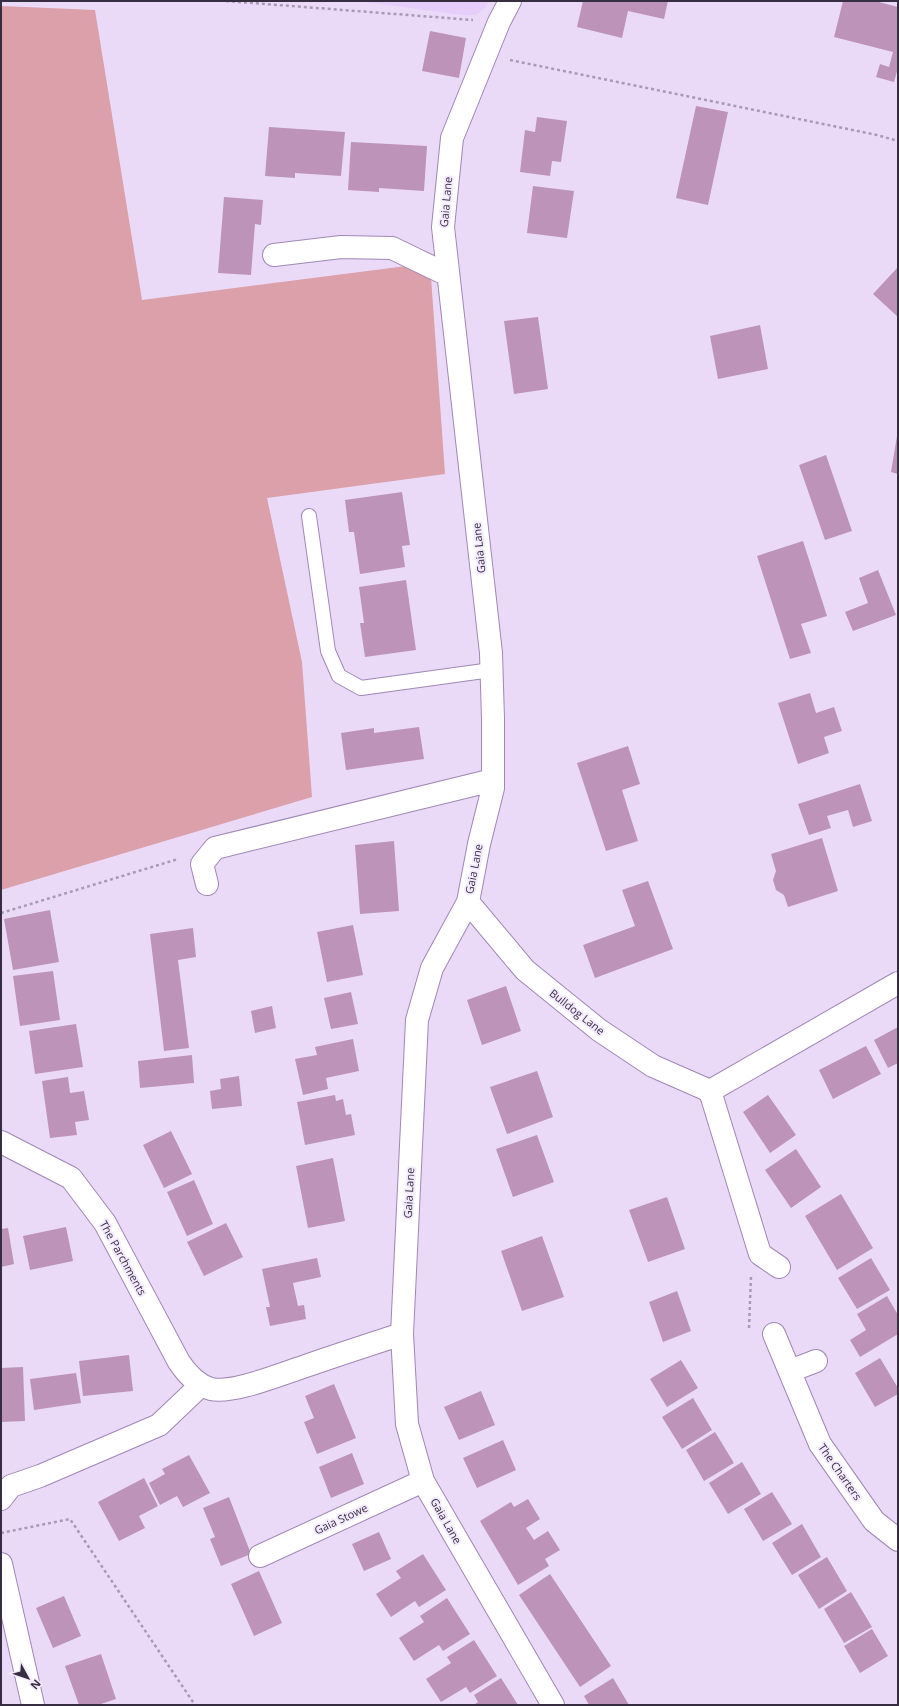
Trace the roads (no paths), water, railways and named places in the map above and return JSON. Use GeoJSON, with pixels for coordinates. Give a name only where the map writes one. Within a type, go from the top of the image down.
{"type":"FeatureCollection","features":[{"type":"Feature","properties":{"kind":"street","name":"Gaia Lane"},"geometry":{"type":"LineString","coordinates":[[510,1],[499,22],[452,138],[443,227],[491,653],[493,788],[479,844],[468,902],[432,968],[417,1020],[402,1334],[407,1424],[423,1481],[553,1705]]}},
{"type":"Feature","properties":{"kind":"street"},"geometry":{"type":"LineString","coordinates":[[274,255],[341,248],[392,248],[448,275]]}},
{"type":"Feature","properties":{"kind":"street"},"geometry":{"type":"LineString","coordinates":[[206,884],[202,864],[215,848],[493,780]]}},
{"type":"Feature","properties":{"kind":"street","name":"Bulldog Lane"},"geometry":{"type":"LineString","coordinates":[[468,902],[525,970],[599,1030],[653,1066],[710,1091]]}},
{"type":"Feature","properties":{"kind":"street"},"geometry":{"type":"LineString","coordinates":[[779,1267],[756,1259],[710,1091],[898,983]]}},
{"type":"Feature","properties":{"kind":"street","name":"The Parchments"},"geometry":{"type":"LineString","coordinates":[[1,1142],[71,1178],[105,1223],[179,1362],[188,1374],[201,1385],[212,1389],[224,1390],[260,1381],[402,1334]]}},
{"type":"Feature","properties":{"kind":"street","name":"The Charters"},"geometry":{"type":"LineString","coordinates":[[774,1334],[820,1444],[874,1521],[898,1540]]}},
{"type":"Feature","properties":{"kind":"street"},"geometry":{"type":"LineString","coordinates":[[790,1370],[816,1361]]}},
{"type":"Feature","properties":{"kind":"street"},"geometry":{"type":"LineString","coordinates":[[1,1498],[11,1486],[40,1476],[159,1425],[201,1385]]}},
{"type":"Feature","properties":{"kind":"street","name":"Gaia Stowe"},"geometry":{"type":"LineString","coordinates":[[260,1556],[423,1481]]}},
{"type":"Feature","properties":{"kind":"street"},"geometry":{"type":"LineString","coordinates":[[1,1564],[33,1705]]}},
{"type":"Feature","properties":{"kind":"lane"},"geometry":{"type":"LineString","coordinates":[[309,516],[328,651],[338,676],[361,688],[491,670]]}}]}
